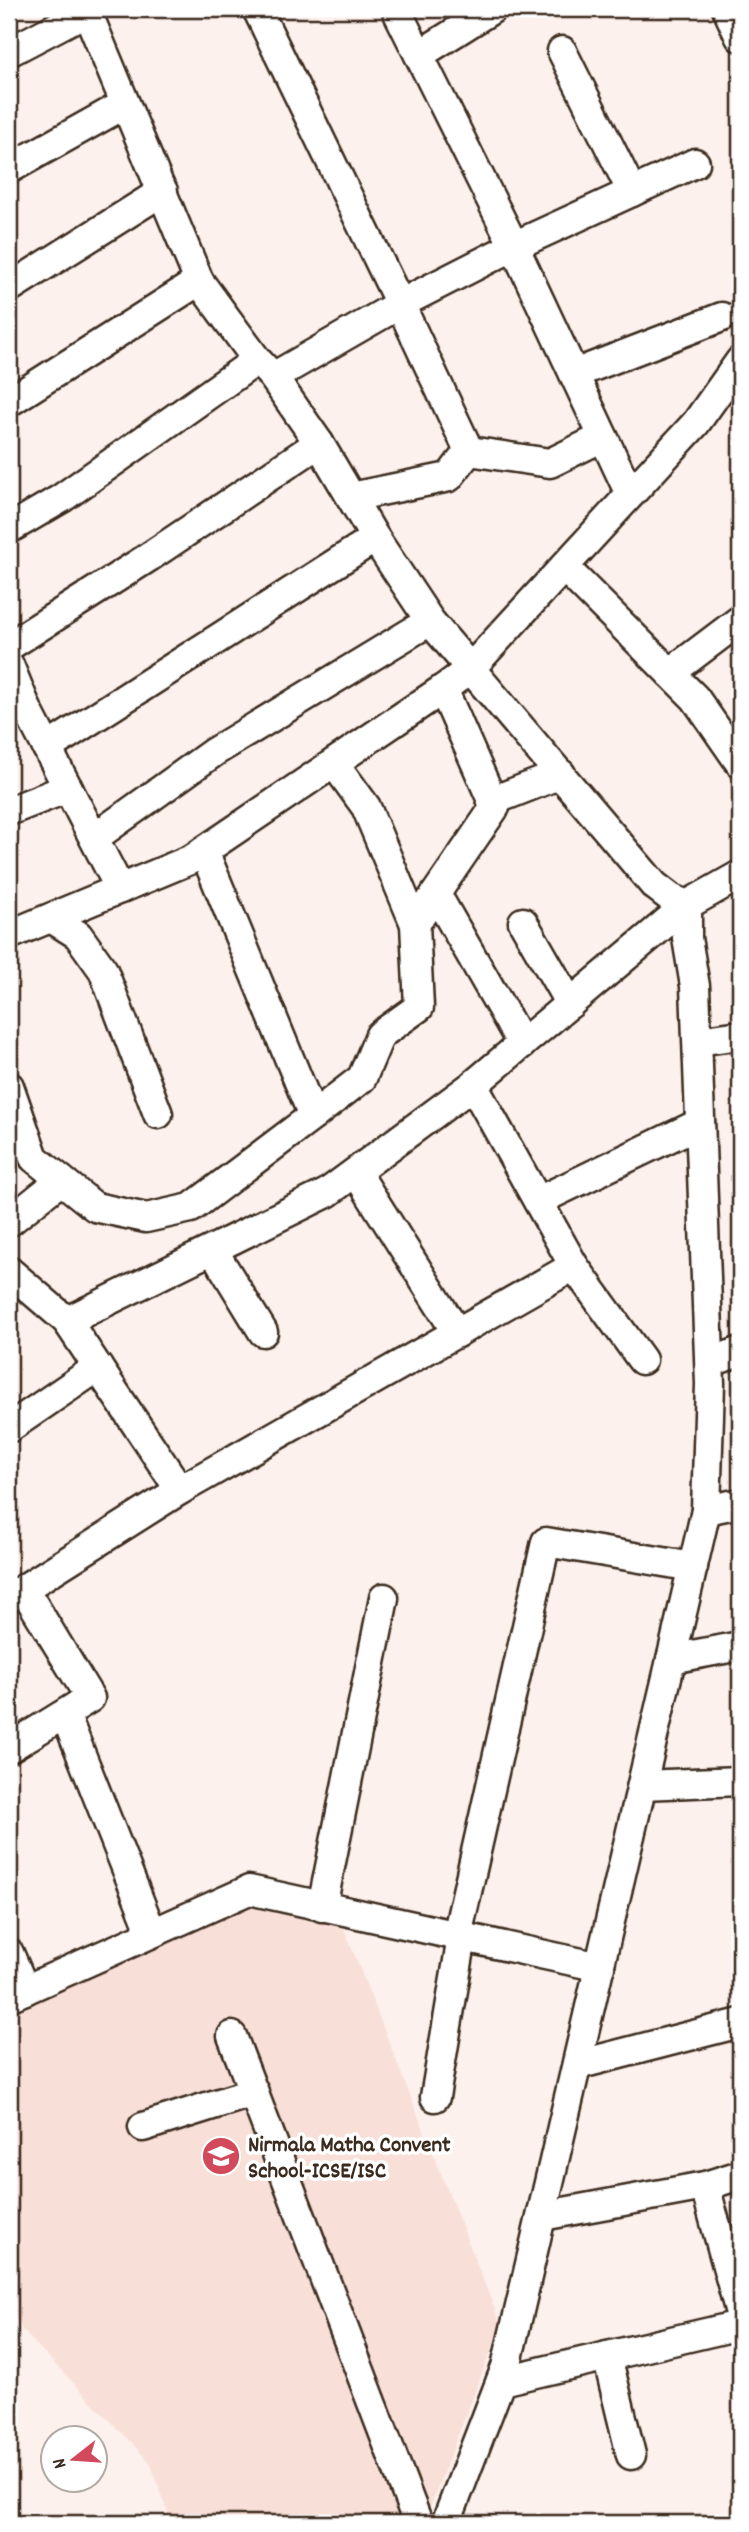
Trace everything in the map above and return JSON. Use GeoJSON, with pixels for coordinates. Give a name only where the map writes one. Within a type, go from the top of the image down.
{"type":"FeatureCollection","features":[{"type":"Feature","properties":{"kind":"street"},"geometry":{"type":"LineString","coordinates":[[9,52],[88,9],[199,281],[319,443],[375,538],[430,621],[654,885],[671,898],[687,905]]}},
{"type":"Feature","properties":{"kind":"street"},"geometry":{"type":"LineString","coordinates":[[257,9],[469,451]]}},
{"type":"Feature","properties":{"kind":"street"},"geometry":{"type":"LineString","coordinates":[[396,9],[514,246],[630,494]]}},
{"type":"Feature","properties":{"kind":"street"},"geometry":{"type":"LineString","coordinates":[[419,55],[492,9]]}},
{"type":"Feature","properties":{"kind":"street"},"geometry":{"type":"LineString","coordinates":[[727,9],[740,37]]}},
{"type":"Feature","properties":{"kind":"street"},"geometry":{"type":"LineString","coordinates":[[562,51],[632,191]]}},
{"type":"Feature","properties":{"kind":"street"},"geometry":{"type":"LineString","coordinates":[[9,169],[125,104]]}},
{"type":"Feature","properties":{"kind":"street"},"geometry":{"type":"LineString","coordinates":[[9,528],[62,498],[265,369],[514,246],[695,163]]}},
{"type":"Feature","properties":{"kind":"street"},"geometry":{"type":"LineString","coordinates":[[9,288],[163,191]]}},
{"type":"Feature","properties":{"kind":"street"},"geometry":{"type":"LineString","coordinates":[[9,402],[199,281]]}},
{"type":"Feature","properties":{"kind":"street"},"geometry":{"type":"LineString","coordinates":[[574,374],[722,317]]}},
{"type":"Feature","properties":{"kind":"street"},"geometry":{"type":"LineString","coordinates":[[9,935],[192,859],[471,668],[696,423],[740,361]]}},
{"type":"Feature","properties":{"kind":"street"},"geometry":{"type":"LineString","coordinates":[[469,451],[550,463],[603,437]]}},
{"type":"Feature","properties":{"kind":"street"},"geometry":{"type":"LineString","coordinates":[[9,646],[149,557],[319,443]]}},
{"type":"Feature","properties":{"kind":"street"},"geometry":{"type":"LineString","coordinates":[[351,497],[449,477],[469,451]]}},
{"type":"Feature","properties":{"kind":"street"},"geometry":{"type":"LineString","coordinates":[[47,748],[142,690],[375,538]]}},
{"type":"Feature","properties":{"kind":"street"},"geometry":{"type":"LineString","coordinates":[[564,567],[695,698],[740,763]]}},
{"type":"Feature","properties":{"kind":"street"},"geometry":{"type":"LineString","coordinates":[[670,673],[740,620]]}},
{"type":"Feature","properties":{"kind":"street"},"geometry":{"type":"LineString","coordinates":[[94,838],[214,752],[430,621]]}},
{"type":"Feature","properties":{"kind":"street"},"geometry":{"type":"LineString","coordinates":[[9,665],[15,699],[47,748],[120,889]]}},
{"type":"Feature","properties":{"kind":"street"},"geometry":{"type":"LineString","coordinates":[[415,924],[495,807],[443,689]]}},
{"type":"Feature","properties":{"kind":"street"},"geometry":{"type":"LineString","coordinates":[[9,1086],[34,1158],[95,1207],[146,1218],[191,1208],[362,1078],[380,1035],[419,1007],[415,924],[366,807],[334,763]]}},
{"type":"Feature","properties":{"kind":"street"},"geometry":{"type":"LineString","coordinates":[[492,801],[561,774]]}},
{"type":"Feature","properties":{"kind":"street"},"geometry":{"type":"LineString","coordinates":[[9,811],[68,789]]}},
{"type":"Feature","properties":{"kind":"street"},"geometry":{"type":"LineString","coordinates":[[204,851],[313,1116]]}},
{"type":"Feature","properties":{"kind":"street"},"geometry":{"type":"LineString","coordinates":[[67,1321],[327,1193],[473,1085],[687,905],[740,875]]}},
{"type":"Feature","properties":{"kind":"street"},"geometry":{"type":"LineString","coordinates":[[436,894],[522,1044]]}},
{"type":"Feature","properties":{"kind":"street"},"geometry":{"type":"LineString","coordinates":[[446,2523],[506,2367],[706,1510],[710,1363],[698,1041],[695,986],[687,938],[687,905]]}},
{"type":"Feature","properties":{"kind":"street"},"geometry":{"type":"LineString","coordinates":[[51,918],[78,935],[103,970],[158,1114]]}},
{"type":"Feature","properties":{"kind":"street"},"geometry":{"type":"LineString","coordinates":[[523,922],[570,1003]]}},
{"type":"Feature","properties":{"kind":"street"},"geometry":{"type":"LineString","coordinates":[[698,1041],[740,1035]]}},
{"type":"Feature","properties":{"kind":"street"},"geometry":{"type":"LineString","coordinates":[[473,1085],[574,1266],[642,1360]]}},
{"type":"Feature","properties":{"kind":"street"},"geometry":{"type":"LineString","coordinates":[[538,1201],[700,1124]]}},
{"type":"Feature","properties":{"kind":"street"},"geometry":{"type":"LineString","coordinates":[[356,1172],[457,1333]]}},
{"type":"Feature","properties":{"kind":"street"},"geometry":{"type":"LineString","coordinates":[[9,1222],[61,1180]]}},
{"type":"Feature","properties":{"kind":"street"},"geometry":{"type":"LineString","coordinates":[[213,1250],[262,1332]]}},
{"type":"Feature","properties":{"kind":"street"},"geometry":{"type":"LineString","coordinates":[[9,1748],[90,1698],[16,1594],[180,1490],[574,1266]]}},
{"type":"Feature","properties":{"kind":"street"},"geometry":{"type":"LineString","coordinates":[[9,1271],[67,1321],[180,1490]]}},
{"type":"Feature","properties":{"kind":"street"},"geometry":{"type":"LineString","coordinates":[[710,1363],[740,1351]]}},
{"type":"Feature","properties":{"kind":"street"},"geometry":{"type":"LineString","coordinates":[[10,1425],[98,1367]]}},
{"type":"Feature","properties":{"kind":"street"},"geometry":{"type":"LineString","coordinates":[[706,1510],[740,1503]]}},
{"type":"Feature","properties":{"kind":"street"},"geometry":{"type":"LineString","coordinates":[[435,2096],[460,1937],[546,1542],[693,1567]]}},
{"type":"Feature","properties":{"kind":"street"},"geometry":{"type":"LineString","coordinates":[[322,1907],[384,1598]]}},
{"type":"Feature","properties":{"kind":"street"},"geometry":{"type":"LineString","coordinates":[[671,1659],[740,1646]]}},
{"type":"Feature","properties":{"kind":"street"},"geometry":{"type":"LineString","coordinates":[[65,1714],[152,1933]]}},
{"type":"Feature","properties":{"kind":"street"},"geometry":{"type":"LineString","coordinates":[[642,1785],[740,1781]]}},
{"type":"Feature","properties":{"kind":"street"},"geometry":{"type":"LineString","coordinates":[[9,1953],[17,1993],[249,1891],[600,1967]]}},
{"type":"Feature","properties":{"kind":"street"},"geometry":{"type":"LineString","coordinates":[[577,2066],[740,2024]]}},
{"type":"Feature","properties":{"kind":"street"},"geometry":{"type":"LineString","coordinates":[[232,2036],[418,2523]]}},
{"type":"Feature","properties":{"kind":"street"},"geometry":{"type":"LineString","coordinates":[[143,2127],[254,2092]]}},
{"type":"Feature","properties":{"kind":"street"},"geometry":{"type":"LineString","coordinates":[[542,2216],[705,2186],[740,2175]]}},
{"type":"Feature","properties":{"kind":"street"},"geometry":{"type":"LineString","coordinates":[[705,2186],[740,2313]]}},
{"type":"Feature","properties":{"kind":"street"},"geometry":{"type":"LineString","coordinates":[[501,2381],[740,2325]]}},
{"type":"Feature","properties":{"kind":"street"},"geometry":{"type":"LineString","coordinates":[[607,2356],[631,2455]]}},
{"type":"Feature","properties":{"kind":"shaded area","name":"Nirmala Matha Convent School-ICSE/ISC"},"geometry":{"type":"Polygon","coordinates":[[[241,1906],[343,1926],[501,2325],[424,2523],[172,2523],[150,2462],[23,2331],[9,2304],[9,2008],[241,1906]]]}},
{"type":"Feature","properties":{"kind":"place","name":"Nirmala Matha Convent School-ICSE/ISC"},"geometry":{"type":"Point","coordinates":[221,2156]}}]}
